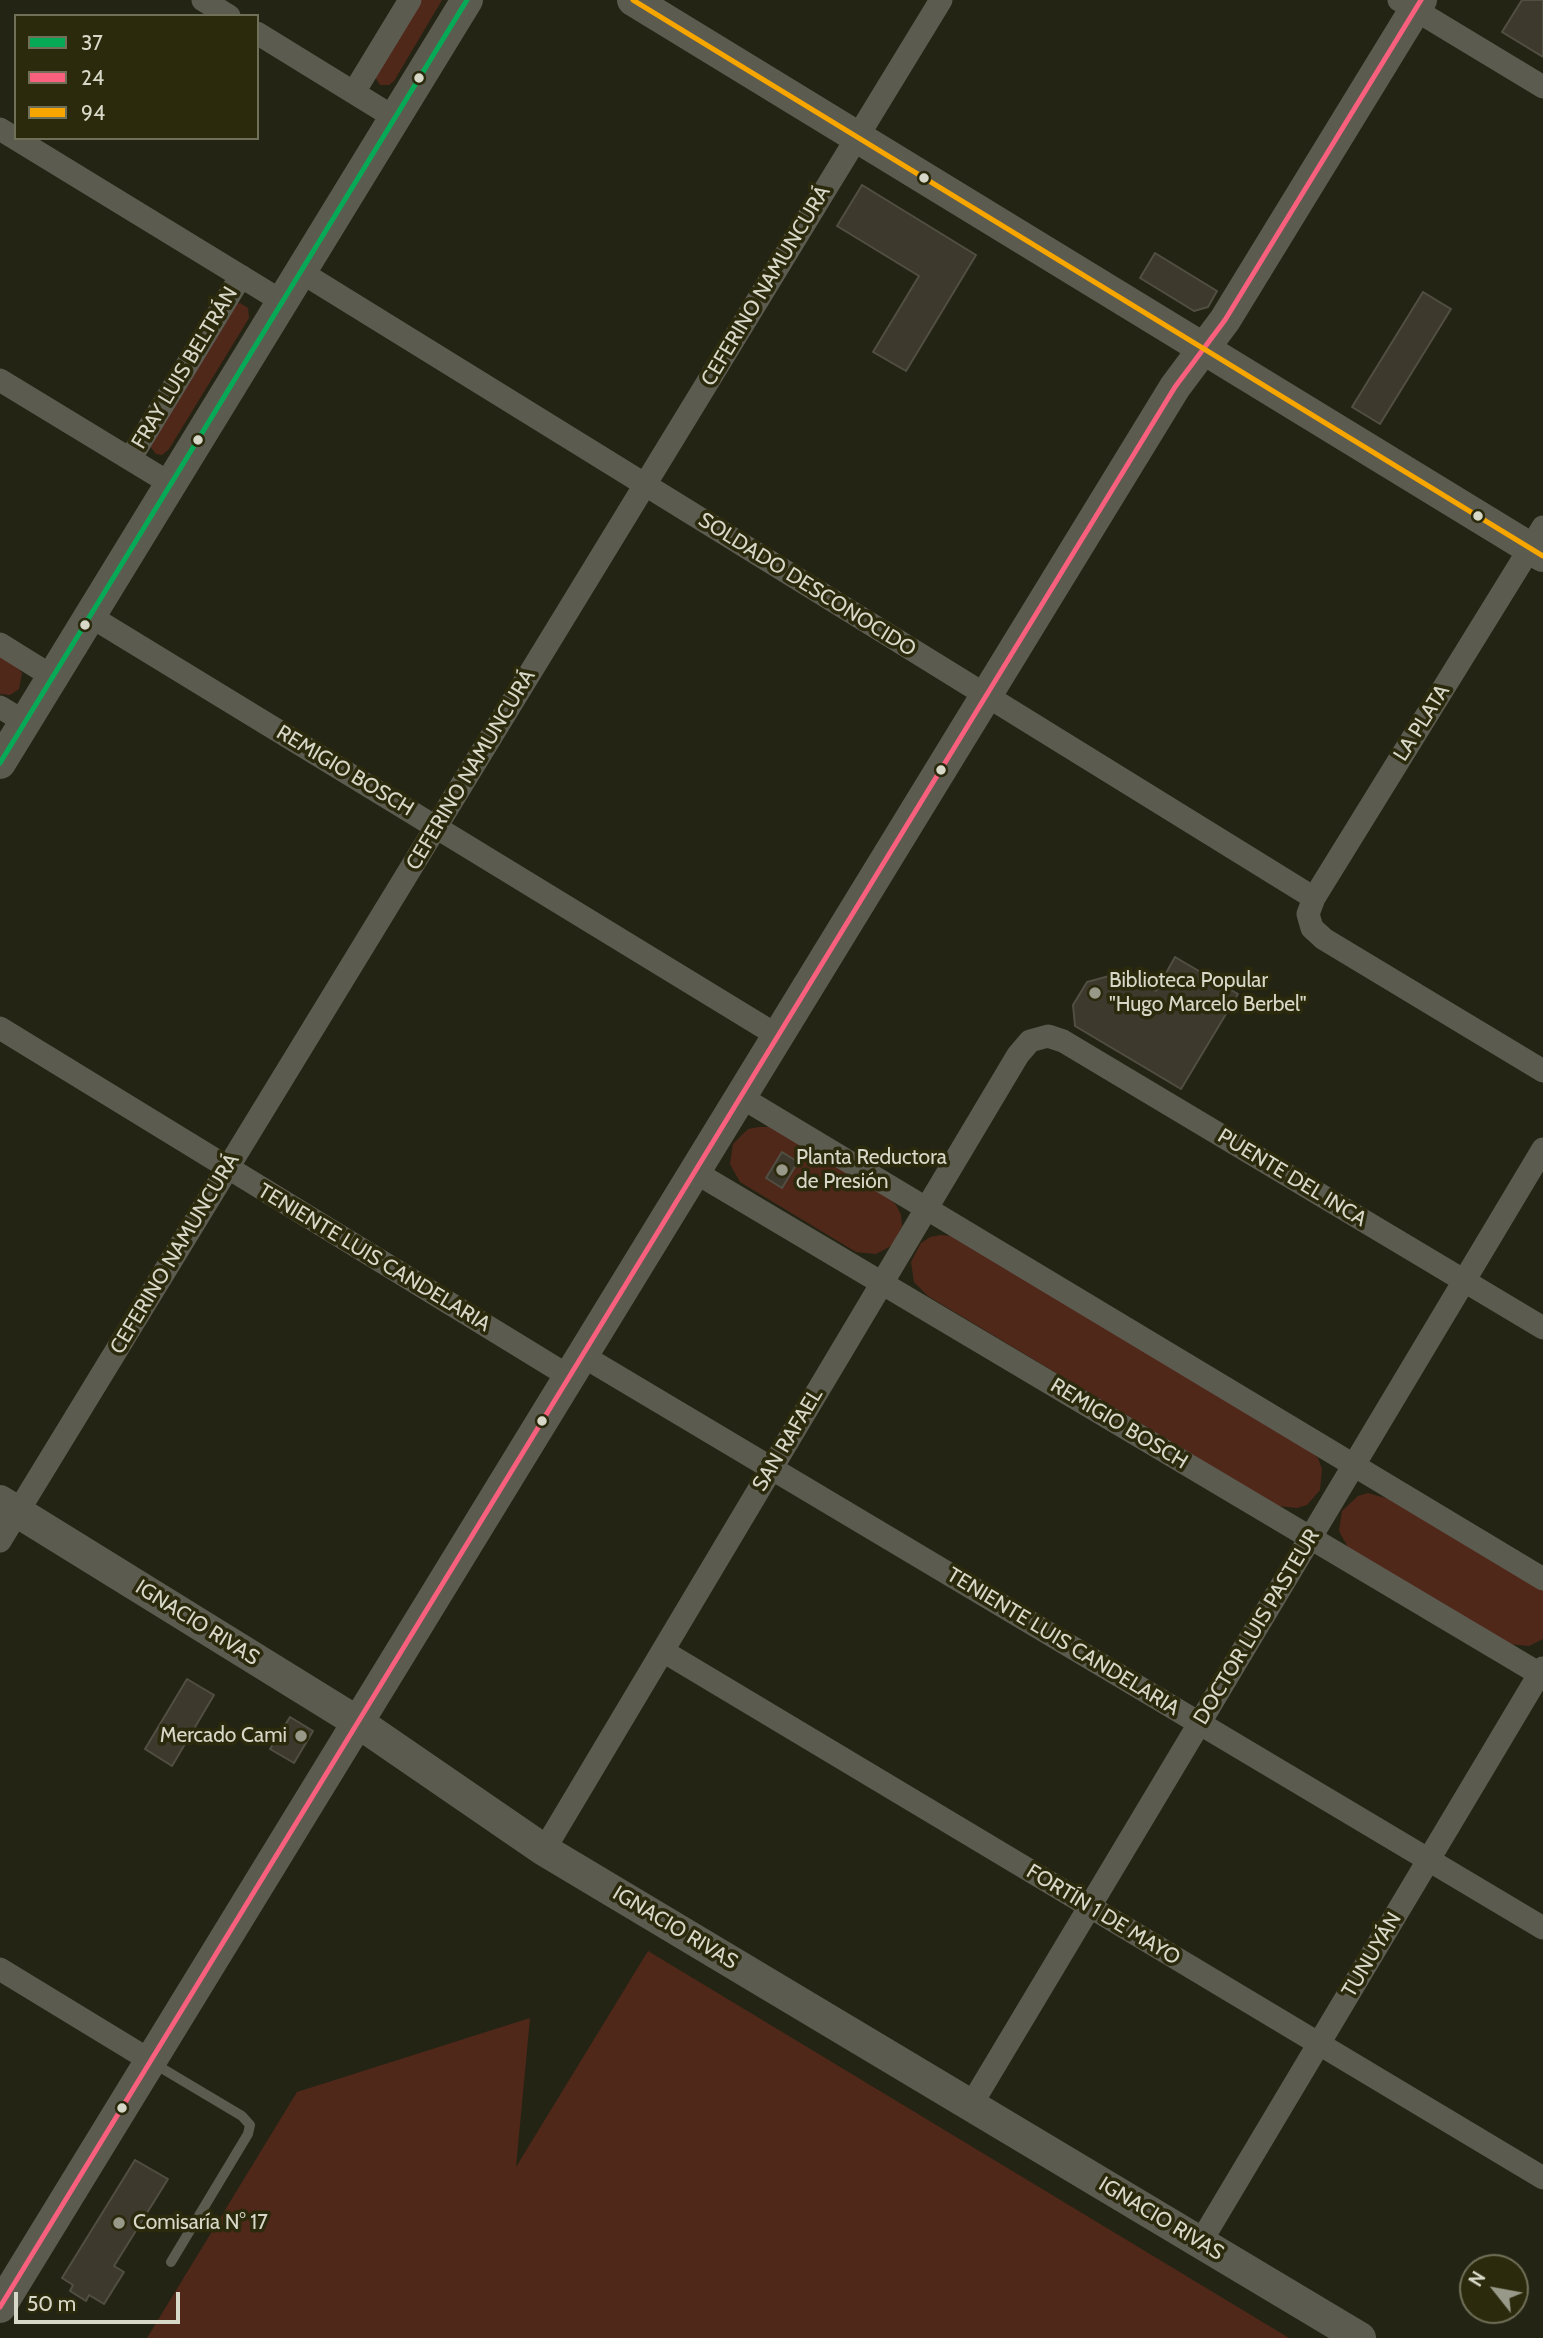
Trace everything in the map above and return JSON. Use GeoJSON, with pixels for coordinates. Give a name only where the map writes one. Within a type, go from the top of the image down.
{"type":"FeatureCollection","features":[{"type":"Feature","properties":{"kind":"main road"},"geometry":{"type":"LineString","coordinates":[[0,762],[12,715],[53,677],[467,0]]}},
{"type":"Feature","properties":{"kind":"main road"},"geometry":{"type":"LineString","coordinates":[[633,0],[1204,349],[1539,544]]}},
{"type":"Feature","properties":{"kind":"main road"},"geometry":{"type":"LineString","coordinates":[[0,2307],[1175,387],[1224,320],[1412,3]]}},
{"type":"Feature","properties":{"kind":"main road","name":"IGNACIO RIVAS"},"geometry":{"type":"LineString","coordinates":[[9,1506],[359,1723],[544,1850],[1360,2338]]}},
{"type":"Feature","properties":{"kind":"street"},"geometry":{"type":"LineString","coordinates":[[203,0],[226,14]]}},
{"type":"Feature","properties":{"kind":"street"},"geometry":{"type":"LineString","coordinates":[[354,92],[410,0]]}},
{"type":"Feature","properties":{"kind":"street","name":"CEFERINO NAMUNCURÁ"},"geometry":{"type":"LineString","coordinates":[[0,1541],[9,1506],[228,1168],[941,0]]}},
{"type":"Feature","properties":{"kind":"street"},"geometry":{"type":"LineString","coordinates":[[1412,3],[1543,87]]}},
{"type":"Feature","properties":{"kind":"street"},"geometry":{"type":"LineString","coordinates":[[259,34],[395,118]]}},
{"type":"Feature","properties":{"kind":"street"},"geometry":{"type":"LineString","coordinates":[[18,140],[283,302]]}},
{"type":"Feature","properties":{"kind":"street","name":"SOLDADO DESCONOCIDO"},"geometry":{"type":"LineString","coordinates":[[301,272],[1314,898]]}},
{"type":"Feature","properties":{"kind":"street","name":"FRAY LUIS BELTRÁN"},"geometry":{"type":"LineString","coordinates":[[130,459],[241,276]]}},
{"type":"Feature","properties":{"kind":"street"},"geometry":{"type":"LineString","coordinates":[[0,380],[171,484]]}},
{"type":"Feature","properties":{"kind":"street","name":"LA PLATA"},"geometry":{"type":"LineString","coordinates":[[1539,544],[1314,898],[1308,914],[1309,921],[1324,939],[1543,1071]]}},
{"type":"Feature","properties":{"kind":"street","name":"REMIGIO BOSCH"},"geometry":{"type":"LineString","coordinates":[[90,616],[778,1036]]}},
{"type":"Feature","properties":{"kind":"street"},"geometry":{"type":"LineString","coordinates":[[0,644],[53,677]]}},
{"type":"Feature","properties":{"kind":"street","name":"TENIENTE LUIS CANDELARIA"},"geometry":{"type":"LineString","coordinates":[[0,1028],[228,1168],[576,1367],[772,1468],[1543,1928]]}},
{"type":"Feature","properties":{"kind":"street","name":"PUENTE DEL INCA"},"geometry":{"type":"LineString","coordinates":[[1039,1037],[1048,1036],[1063,1041],[1543,1328]]}},
{"type":"Feature","properties":{"kind":"street","name":"SAN RAFAEL"},"geometry":{"type":"LineString","coordinates":[[544,1850],[1018,1055],[1030,1041],[1039,1037]]}},
{"type":"Feature","properties":{"kind":"street"},"geometry":{"type":"LineString","coordinates":[[741,1097],[1543,1579]]}},
{"type":"Feature","properties":{"kind":"street","name":"DOCTOR LUIS PASTEUR"},"geometry":{"type":"LineString","coordinates":[[971,2105],[1543,1149]]}},
{"type":"Feature","properties":{"kind":"street","name":"REMIGIO BOSCH"},"geometry":{"type":"LineString","coordinates":[[695,1172],[1542,1672]]}},
{"type":"Feature","properties":{"kind":"street","name":"FORTÍN 1 DE MAYO"},"geometry":{"type":"LineString","coordinates":[[663,1651],[1543,2178]]}},
{"type":"Feature","properties":{"kind":"street","name":"TUNUYÁN"},"geometry":{"type":"LineString","coordinates":[[1200,2243],[1542,1672]]}},
{"type":"Feature","properties":{"kind":"street"},"geometry":{"type":"LineString","coordinates":[[0,1969],[151,2061]]}},
{"type":"Feature","properties":{"kind":"lane"},"geometry":{"type":"LineString","coordinates":[[151,2061],[242,2116],[250,2125],[248,2134],[171,2262]]}},
{"type":"Feature","properties":{"kind":"shaded area"},"geometry":{"type":"Polygon","coordinates":[[[419,0],[442,0],[394,81],[389,85],[380,85],[375,77],[419,0]]]}},
{"type":"Feature","properties":{"kind":"shaded area"},"geometry":{"type":"Polygon","coordinates":[[[240,303],[248,308],[249,318],[169,449],[162,455],[156,454],[150,446],[240,303]]]}},
{"type":"Feature","properties":{"kind":"shaded area"},"geometry":{"type":"Polygon","coordinates":[[[0,655],[22,673],[19,689],[10,695],[0,694],[0,655]]]}},
{"type":"Feature","properties":{"kind":"shaded area"},"geometry":{"type":"Polygon","coordinates":[[[770,1127],[888,1197],[901,1215],[902,1226],[893,1245],[876,1254],[856,1252],[740,1182],[730,1164],[733,1144],[748,1129],[770,1127]]]}},
{"type":"Feature","properties":{"kind":"shaded area"},"geometry":{"type":"Polygon","coordinates":[[[952,1236],[1310,1451],[1318,1458],[1322,1469],[1320,1490],[1307,1505],[1297,1508],[1278,1506],[928,1296],[914,1282],[911,1262],[921,1243],[930,1237],[952,1236]]]}},
{"type":"Feature","properties":{"kind":"shaded area"},"geometry":{"type":"Polygon","coordinates":[[[1368,1493],[1389,1499],[1543,1590],[1543,1639],[1529,1646],[1509,1644],[1349,1549],[1339,1531],[1342,1511],[1358,1496],[1368,1493]]]}},
{"type":"Feature","properties":{"kind":"shaded area"},"geometry":{"type":"Polygon","coordinates":[[[648,1951],[1289,2338],[147,2338],[297,2092],[530,2018],[516,2167],[648,1951]]]}},
{"type":"Feature","properties":{"kind":"building"},"geometry":{"type":"Polygon","coordinates":[[[1522,0],[1543,0],[1543,57],[1502,32],[1522,0]]]}},
{"type":"Feature","properties":{"kind":"building"},"geometry":{"type":"Polygon","coordinates":[[[862,185],[976,255],[906,371],[873,352],[919,276],[837,226],[862,185]]]}},
{"type":"Feature","properties":{"kind":"building"},"geometry":{"type":"Polygon","coordinates":[[[1155,253],[1217,291],[1208,307],[1194,311],[1140,278],[1155,253]]]}},
{"type":"Feature","properties":{"kind":"building"},"geometry":{"type":"Polygon","coordinates":[[[1423,292],[1451,309],[1380,424],[1352,407],[1423,292]]]}},
{"type":"Feature","properties":{"kind":"building"},"geometry":{"type":"Polygon","coordinates":[[[1175,957],[1238,994],[1181,1089],[1075,1026],[1073,1005],[1087,982],[1124,972],[1156,991],[1175,957]]]}},
{"type":"Feature","properties":{"kind":"building","name":"Planta Reductora de Presión"},"geometry":{"type":"Polygon","coordinates":[[[782,1152],[798,1162],[782,1188],[766,1178],[782,1152]]]}},
{"type":"Feature","properties":{"kind":"building"},"geometry":{"type":"Polygon","coordinates":[[[187,1679],[214,1695],[172,1766],[145,1749],[187,1679]]]}},
{"type":"Feature","properties":{"kind":"building"},"geometry":{"type":"Polygon","coordinates":[[[290,1717],[313,1731],[294,1763],[270,1749],[290,1717]]]}},
{"type":"Feature","properties":{"kind":"building","name":"Comisaría N° 17"},"geometry":{"type":"Polygon","coordinates":[[[135,2160],[168,2179],[114,2266],[124,2272],[104,2304],[89,2295],[86,2301],[70,2291],[73,2285],[62,2278],[135,2160]]]}},
{"type":"Feature","properties":{"kind":"transit line","name":"37"},"geometry":{"type":"LineString","coordinates":[[0,763],[467,0]]}},
{"type":"Feature","properties":{"kind":"transit line","name":"94"},"geometry":{"type":"LineString","coordinates":[[633,0],[1543,556]]}},
{"type":"Feature","properties":{"kind":"transit line","name":"24"},"geometry":{"type":"LineString","coordinates":[[0,2307],[1175,387],[1225,320],[1421,0]]}},
{"type":"Feature","properties":{"kind":"place","name":"Biblioteca Popular \"Hugo Marcelo Berbel\""},"geometry":{"type":"Point","coordinates":[1095,993]}},
{"type":"Feature","properties":{"kind":"place","name":"Planta Reductora de Presión"},"geometry":{"type":"Point","coordinates":[782,1170]}},
{"type":"Feature","properties":{"kind":"place","name":"Mercado Cami"},"geometry":{"type":"Point","coordinates":[301,1736]}},
{"type":"Feature","properties":{"kind":"place","name":"Comisaría N° 17"},"geometry":{"type":"Point","coordinates":[119,2223]}}]}
